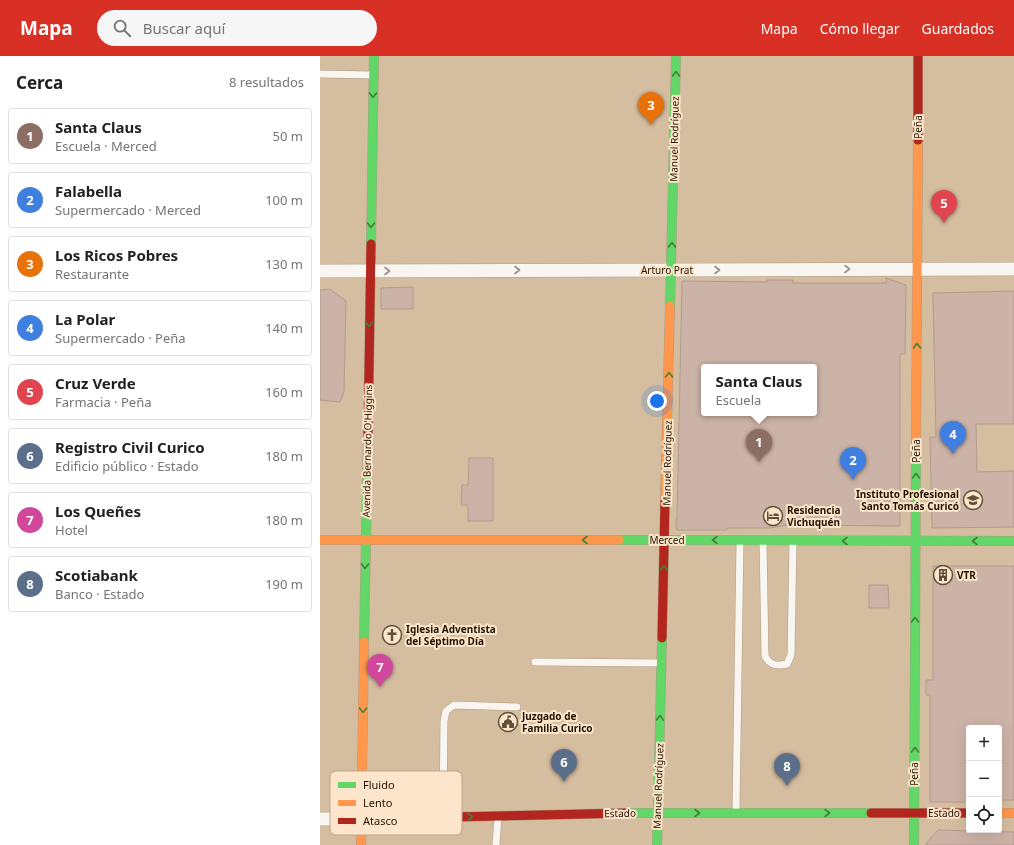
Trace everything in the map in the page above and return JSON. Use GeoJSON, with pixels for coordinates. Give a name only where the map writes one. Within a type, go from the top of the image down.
{"type":"FeatureCollection","features":[{"type":"Feature","properties":{"kind":"street","name":"Avenida Bernardo O'Higgins"},"geometry":{"type":"LineString","coordinates":[[362,771],[374,56]]}},
{"type":"Feature","properties":{"kind":"street","name":"Manuel Rodríguez"},"geometry":{"type":"LineString","coordinates":[[657,845],[676,56]]}},
{"type":"Feature","properties":{"kind":"street","name":"Peña"},"geometry":{"type":"LineString","coordinates":[[914,845],[918,56]]}},
{"type":"Feature","properties":{"kind":"street","name":"Arturo Prat"},"geometry":{"type":"LineString","coordinates":[[320,271],[1014,269]]}},
{"type":"Feature","properties":{"kind":"street","name":"Merced"},"geometry":{"type":"LineString","coordinates":[[320,540],[1014,541]]}},
{"type":"Feature","properties":{"kind":"street","name":"Estado"},"geometry":{"type":"LineString","coordinates":[[462,817],[658,813],[966,813]]}},
{"type":"Feature","properties":{"kind":"street"},"geometry":{"type":"LineString","coordinates":[[1002,813],[1014,813]]}},
{"type":"Feature","properties":{"kind":"lane"},"geometry":{"type":"LineString","coordinates":[[320,74],[373,75]]}},
{"type":"Feature","properties":{"kind":"lane"},"geometry":{"type":"LineString","coordinates":[[736,813],[740,540]]}},
{"type":"Feature","properties":{"kind":"lane"},"geometry":{"type":"LineString","coordinates":[[763,540],[765,656],[772,664],[780,666],[787,664],[791,655],[793,541]]}},
{"type":"Feature","properties":{"kind":"lane"},"geometry":{"type":"LineString","coordinates":[[535,662],[662,663]]}},
{"type":"Feature","properties":{"kind":"lane"},"geometry":{"type":"LineString","coordinates":[[443,771],[444,721],[446,711],[454,705],[517,707]]}},
{"type":"Feature","properties":{"kind":"lane"},"geometry":{"type":"LineString","coordinates":[[496,845],[498,816]]}},
{"type":"Feature","properties":{"kind":"building"},"geometry":{"type":"Polygon","coordinates":[[[886,278],[906,285],[905,354],[900,354],[900,526],[787,525],[770,528],[727,528],[727,530],[677,530],[676,519],[682,281],[767,282],[767,280],[793,280],[793,283],[886,283],[886,278]]]}},
{"type":"Feature","properties":{"kind":"building"},"geometry":{"type":"Polygon","coordinates":[[[413,287],[413,309],[381,309],[381,288],[413,287]]]}},
{"type":"Feature","properties":{"kind":"building"},"geometry":{"type":"Polygon","coordinates":[[[330,289],[346,301],[344,392],[340,402],[320,400],[320,290],[330,289]]]}},
{"type":"Feature","properties":{"kind":"building"},"geometry":{"type":"Polygon","coordinates":[[[1014,291],[1014,424],[976,424],[977,472],[1014,471],[1014,527],[932,528],[930,437],[936,437],[933,293],[1014,291]]]}},
{"type":"Feature","properties":{"kind":"building"},"geometry":{"type":"Polygon","coordinates":[[[469,458],[493,458],[493,521],[468,521],[468,505],[461,505],[462,485],[468,485],[469,458]]]}},
{"type":"Feature","properties":{"kind":"building"},"geometry":{"type":"Polygon","coordinates":[[[933,566],[1014,566],[1014,800],[1002,800],[1002,725],[966,725],[966,802],[930,802],[930,695],[926,695],[926,680],[933,680],[933,566]]]}},
{"type":"Feature","properties":{"kind":"building"},"geometry":{"type":"Polygon","coordinates":[[[869,585],[888,585],[889,608],[869,608],[869,585]]]}},
{"type":"Feature","properties":{"kind":"building"},"geometry":{"type":"Polygon","coordinates":[[[938,830],[966,831],[966,833],[1014,832],[1014,845],[925,845],[938,830]]]}},
{"type":"Feature","properties":{"kind":"traffic: fast"},"geometry":{"type":"LineString","coordinates":[[371,244],[374,56]]}},
{"type":"Feature","properties":{"kind":"traffic: fast"},"geometry":{"type":"LineString","coordinates":[[670,306],[676,56]]}},
{"type":"Feature","properties":{"kind":"traffic: fast"},"geometry":{"type":"LineString","coordinates":[[364,642],[368,435]]}},
{"type":"Feature","properties":{"kind":"traffic: fast"},"geometry":{"type":"LineString","coordinates":[[914,845],[916,443]]}},
{"type":"Feature","properties":{"kind":"traffic: fast"},"geometry":{"type":"LineString","coordinates":[[619,540],[1014,541]]}},
{"type":"Feature","properties":{"kind":"traffic: fast"},"geometry":{"type":"LineString","coordinates":[[657,845],[662,638]]}},
{"type":"Feature","properties":{"kind":"traffic: fast"},"geometry":{"type":"LineString","coordinates":[[628,813],[871,813]]}},
{"type":"Feature","properties":{"kind":"traffic: slow"},"geometry":{"type":"LineString","coordinates":[[916,443],[918,140]]}},
{"type":"Feature","properties":{"kind":"traffic: slow"},"geometry":{"type":"LineString","coordinates":[[665,502],[670,306]]}},
{"type":"Feature","properties":{"kind":"traffic: slow"},"geometry":{"type":"LineString","coordinates":[[320,540],[619,540]]}},
{"type":"Feature","properties":{"kind":"traffic: slow"},"geometry":{"type":"LineString","coordinates":[[362,771],[364,642]]}},
{"type":"Feature","properties":{"kind":"traffic: slow"},"geometry":{"type":"LineString","coordinates":[[1002,813],[1014,813]]}},
{"type":"Feature","properties":{"kind":"traffic: slow"},"geometry":{"type":"LineString","coordinates":[[361,835],[361,845]]}},
{"type":"Feature","properties":{"kind":"traffic: jam"},"geometry":{"type":"LineString","coordinates":[[918,56],[918,140]]}},
{"type":"Feature","properties":{"kind":"traffic: jam"},"geometry":{"type":"LineString","coordinates":[[368,435],[371,244]]}},
{"type":"Feature","properties":{"kind":"traffic: jam"},"geometry":{"type":"LineString","coordinates":[[662,638],[665,502]]}},
{"type":"Feature","properties":{"kind":"traffic: jam"},"geometry":{"type":"LineString","coordinates":[[462,817],[628,813]]}},
{"type":"Feature","properties":{"kind":"traffic: jam"},"geometry":{"type":"LineString","coordinates":[[871,813],[966,813]]}},
{"type":"Feature","properties":{"kind":"place","name":"Los Ricos Pobres"},"geometry":{"type":"Point","coordinates":[651,125]}},
{"type":"Feature","properties":{"kind":"place","name":"Cruz Verde"},"geometry":{"type":"Point","coordinates":[944,223]}},
{"type":"Feature","properties":{"kind":"place","name":"La Polar"},"geometry":{"type":"Point","coordinates":[953,454]}},
{"type":"Feature","properties":{"kind":"place","name":"Santa Claus"},"geometry":{"type":"Point","coordinates":[759,462]}},
{"type":"Feature","properties":{"kind":"place","name":"Falabella"},"geometry":{"type":"Point","coordinates":[853,480]}},
{"type":"Feature","properties":{"kind":"place","name":"Instituto Profesional Santo Tomás Curicó"},"geometry":{"type":"Point","coordinates":[973,500]}},
{"type":"Feature","properties":{"kind":"place","name":"Residencia Vichuquén"},"geometry":{"type":"Point","coordinates":[773,516]}},
{"type":"Feature","properties":{"kind":"place","name":"VTR"},"geometry":{"type":"Point","coordinates":[943,575]}},
{"type":"Feature","properties":{"kind":"place","name":"Iglesia Adventista del Séptimo Día"},"geometry":{"type":"Point","coordinates":[392,635]}},
{"type":"Feature","properties":{"kind":"place","name":"Los Queñes"},"geometry":{"type":"Point","coordinates":[380,687]}},
{"type":"Feature","properties":{"kind":"place","name":"Juzgado de Familia Curico"},"geometry":{"type":"Point","coordinates":[508,722]}},
{"type":"Feature","properties":{"kind":"place","name":"Registro Civil Curico"},"geometry":{"type":"Point","coordinates":[564,782]}},
{"type":"Feature","properties":{"kind":"place","name":"Scotiabank"},"geometry":{"type":"Point","coordinates":[787,786]}}]}
